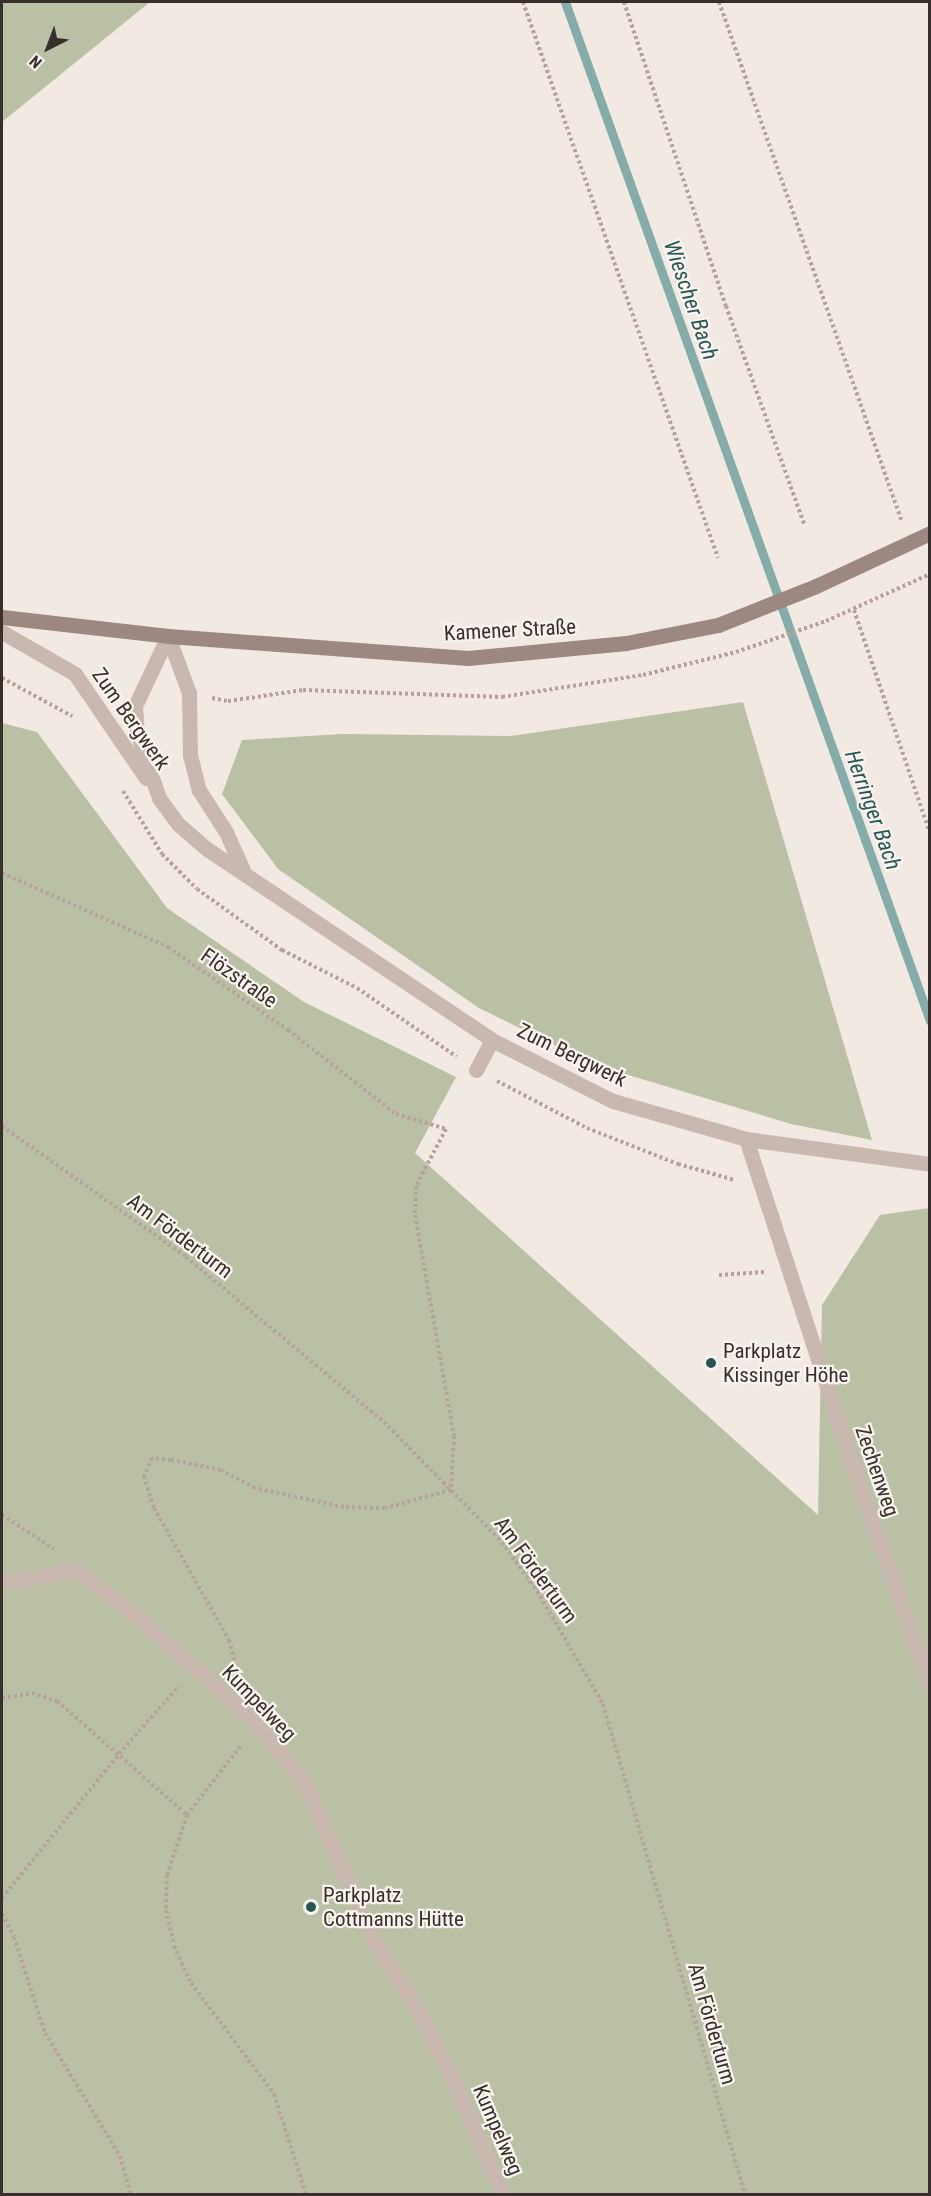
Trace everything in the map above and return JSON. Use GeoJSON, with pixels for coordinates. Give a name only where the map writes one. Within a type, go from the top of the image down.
{"type":"FeatureCollection","features":[{"type":"Feature","properties":{"kind":"main road","name":"Kamener Straße"},"geometry":{"type":"LineString","coordinates":[[2,617],[168,636],[468,658],[626,643],[718,625],[816,585],[930,533]]}},
{"type":"Feature","properties":{"kind":"street","name":"Zum Bergwerk"},"geometry":{"type":"LineString","coordinates":[[2,633],[75,674],[178,824],[207,849],[243,870],[351,948],[492,1040],[613,1101],[746,1139],[908,1164],[930,1164]]}},
{"type":"Feature","properties":{"kind":"street","name":"Zum Bergwerk"},"geometry":{"type":"LineString","coordinates":[[168,636],[189,693],[190,755],[199,790],[226,832],[243,870]]}},
{"type":"Feature","properties":{"kind":"street","name":"Zum Bergwerk"},"geometry":{"type":"LineString","coordinates":[[159,798],[137,734],[135,706],[168,636]]}},
{"type":"Feature","properties":{"kind":"street"},"geometry":{"type":"LineString","coordinates":[[476,1070],[492,1040]]}},
{"type":"Feature","properties":{"kind":"street","name":"Zechenweg"},"geometry":{"type":"LineString","coordinates":[[746,1139],[930,1685]]}},
{"type":"Feature","properties":{"kind":"street"},"geometry":{"type":"LineString","coordinates":[[10,1581],[77,1570]]}},
{"type":"Feature","properties":{"kind":"street","name":"Kumpelweg"},"geometry":{"type":"LineString","coordinates":[[77,1570],[196,1668],[230,1702],[256,1723],[306,1785],[375,1941],[416,2006],[445,2064],[503,2194]]}},
{"type":"Feature","properties":{"kind":"path"},"geometry":{"type":"LineString","coordinates":[[523,2],[718,558]]}},
{"type":"Feature","properties":{"kind":"path"},"geometry":{"type":"LineString","coordinates":[[624,2],[726,306],[804,524]]}},
{"type":"Feature","properties":{"kind":"path"},"geometry":{"type":"LineString","coordinates":[[719,2],[909,543]]}},
{"type":"Feature","properties":{"kind":"path"},"geometry":{"type":"LineString","coordinates":[[189,693],[228,701],[303,690],[502,697],[644,675],[736,652],[826,621],[930,573]]}},
{"type":"Feature","properties":{"kind":"path"},"geometry":{"type":"LineString","coordinates":[[854,610],[930,833]]}},
{"type":"Feature","properties":{"kind":"path"},"geometry":{"type":"LineString","coordinates":[[2,678],[76,718],[95,700]]}},
{"type":"Feature","properties":{"kind":"path","name":"Flözstraße"},"geometry":{"type":"LineString","coordinates":[[2,873],[168,947],[288,1030],[396,1114],[446,1129],[416,1186],[415,1215],[454,1436],[451,1490]]}},
{"type":"Feature","properties":{"kind":"path"},"geometry":{"type":"LineString","coordinates":[[423,1034],[476,1070],[587,1128],[678,1164],[761,1188]]}},
{"type":"Feature","properties":{"kind":"path","name":"Am Förderturm"},"geometry":{"type":"LineString","coordinates":[[2,1126],[186,1257],[340,1384],[384,1422],[502,1542],[531,1582],[603,1704],[745,2194]]}},
{"type":"Feature","properties":{"kind":"path"},"geometry":{"type":"LineString","coordinates":[[718,1275],[789,1270]]}},
{"type":"Feature","properties":{"kind":"path"},"geometry":{"type":"LineString","coordinates":[[230,1702],[241,1685],[229,1640],[154,1508],[144,1476],[152,1458],[220,1470],[255,1488],[344,1507],[385,1508],[451,1490]]}},
{"type":"Feature","properties":{"kind":"path"},"geometry":{"type":"LineString","coordinates":[[2,1515],[52,1547],[77,1570]]}},
{"type":"Feature","properties":{"kind":"path"},"geometry":{"type":"LineString","coordinates":[[2,1898],[118,1754],[196,1668]]}},
{"type":"Feature","properties":{"kind":"path"},"geometry":{"type":"LineString","coordinates":[[2,1698],[32,1693],[57,1701],[187,1815]]}},
{"type":"Feature","properties":{"kind":"path"},"geometry":{"type":"LineString","coordinates":[[256,1723],[224,1772],[187,1815],[167,1875],[166,1910],[174,1946],[191,1983],[274,2094],[306,2194]]}},
{"type":"Feature","properties":{"kind":"path"},"geometry":{"type":"LineString","coordinates":[[2,1914],[14,1937],[45,2033],[120,2156],[131,2194]]}},
{"type":"Feature","properties":{"kind":"green space"},"geometry":{"type":"Polygon","coordinates":[[[2,2],[150,2],[2,122],[2,2]]]}},
{"type":"Feature","properties":{"kind":"green space"},"geometry":{"type":"Polygon","coordinates":[[[743,702],[872,1140],[791,1124],[595,1065],[479,1008],[278,869],[222,794],[242,740],[343,734],[511,736],[743,702]]]}},
{"type":"Feature","properties":{"kind":"green space"},"geometry":{"type":"Polygon","coordinates":[[[2,723],[37,732],[167,908],[304,1002],[456,1077],[415,1153],[818,1515],[822,1305],[880,1215],[929,1208],[929,2194],[2,2194],[2,723]]]}},
{"type":"Feature","properties":{"kind":"waterway","name":"Wiescher Bach"},"geometry":{"type":"LineString","coordinates":[[565,2],[930,1021]]}},
{"type":"Feature","properties":{"kind":"place","name":"Parkplatz Kissinger Höhe"},"geometry":{"type":"Point","coordinates":[711,1363]}},
{"type":"Feature","properties":{"kind":"place","name":"Parkplatz Cottmanns Hütte"},"geometry":{"type":"Point","coordinates":[311,1907]}},
{"type":"Feature","properties":{"kind":"water label","name":"Herringer Bach"},"geometry":{"type":"Point","coordinates":[873,810]}}]}
